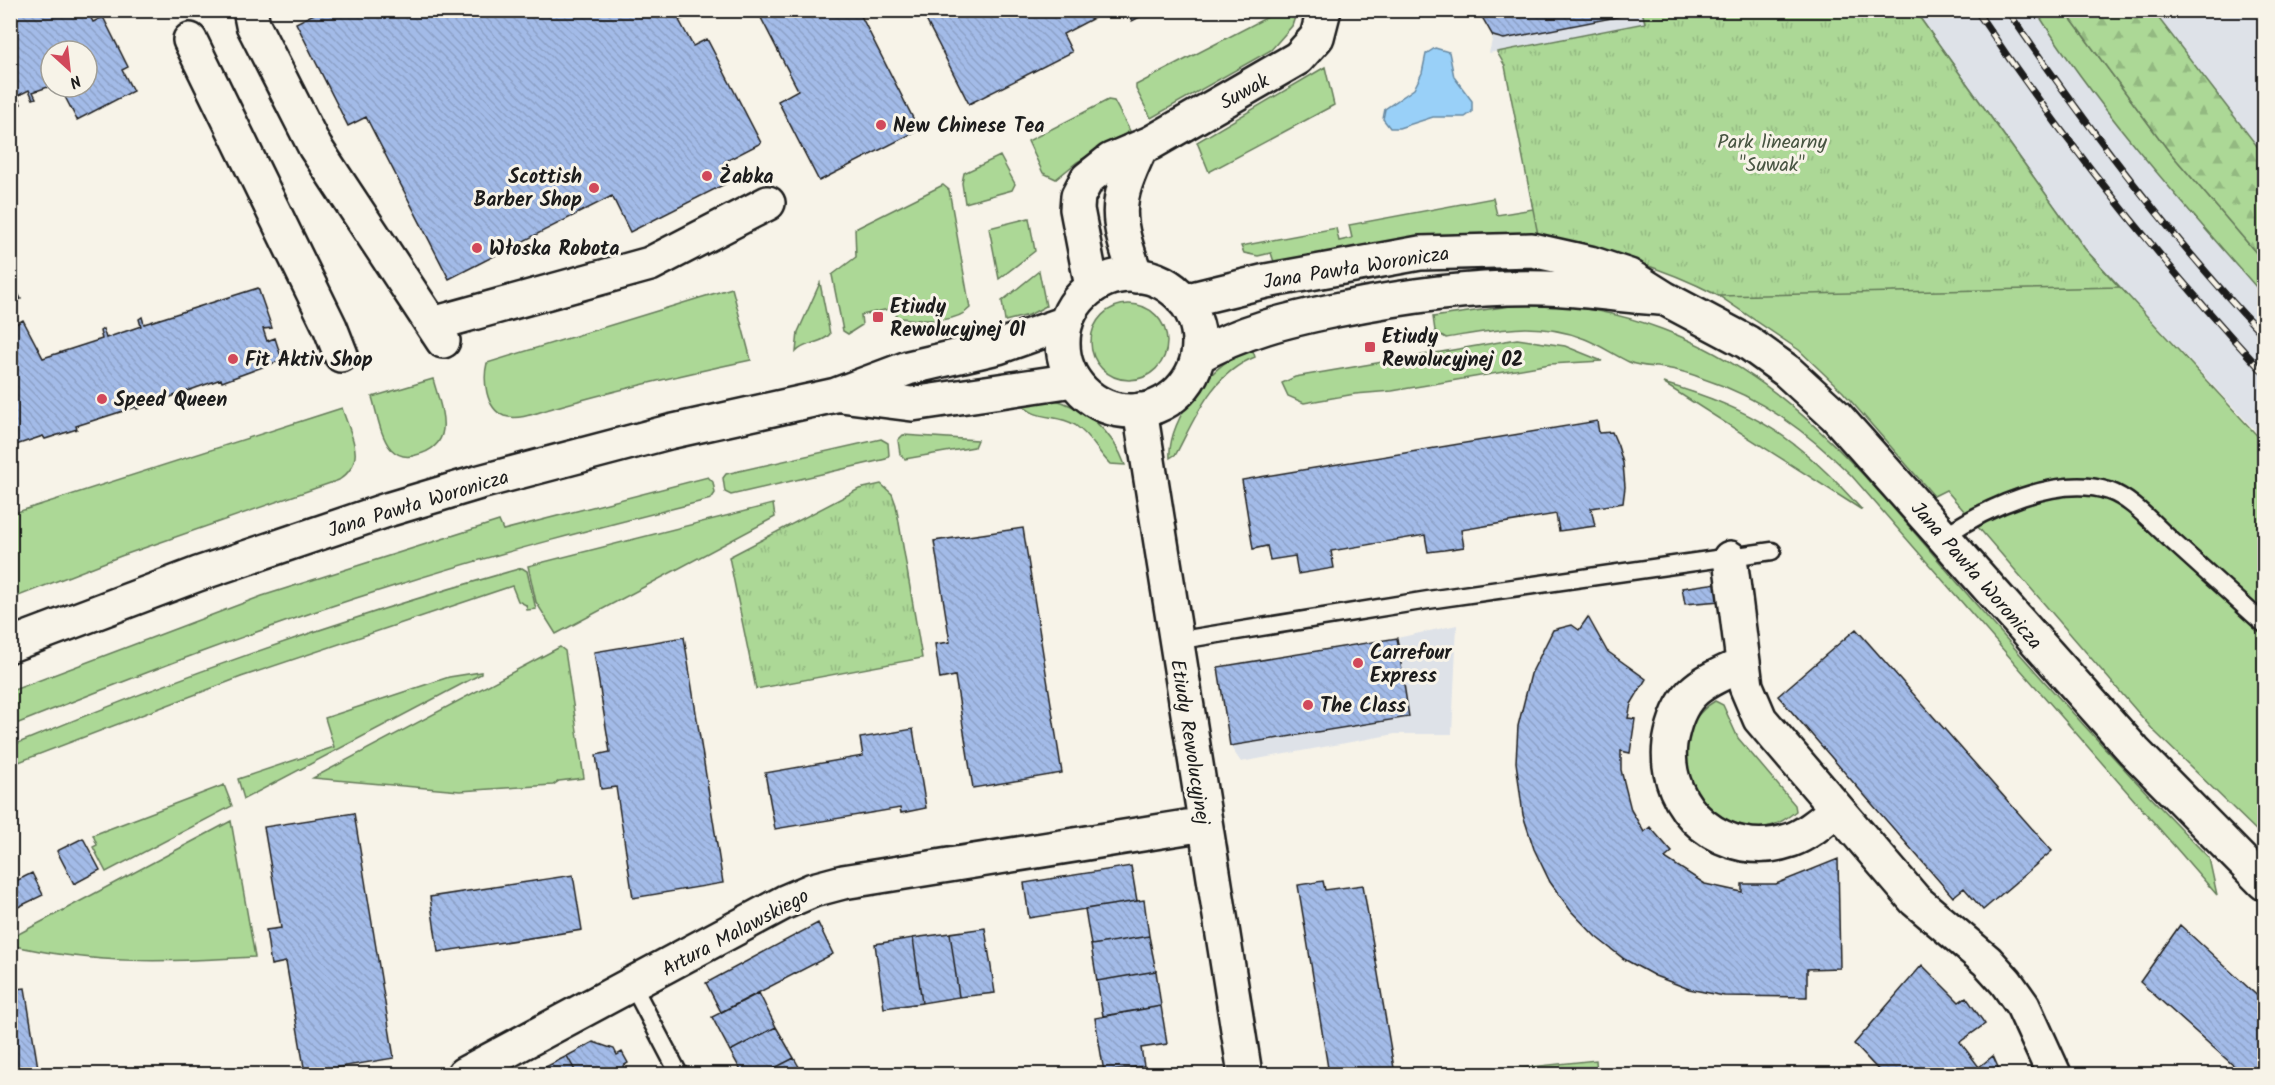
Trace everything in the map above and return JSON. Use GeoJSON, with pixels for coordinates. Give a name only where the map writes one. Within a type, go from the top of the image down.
{"type":"FeatureCollection","features":[{"type":"Feature","properties":{"kind":"street"},"geometry":{"type":"LineString","coordinates":[[250,10],[253,25],[315,147],[438,332],[650,264],[768,203]]}},
{"type":"Feature","properties":{"kind":"street","name":"Suwak"},"geometry":{"type":"LineString","coordinates":[[1092,287],[1077,209],[1078,196],[1087,179],[1102,166],[1140,149],[1298,58],[1317,37],[1324,10]]}},
{"type":"Feature","properties":{"kind":"street"},"geometry":{"type":"LineString","coordinates":[[190,40],[330,327],[341,355]]}},
{"type":"Feature","properties":{"kind":"street"},"geometry":{"type":"LineString","coordinates":[[1136,276],[1124,241],[1120,203],[1122,187],[1140,149]]}},
{"type":"Feature","properties":{"kind":"street","name":"Jana Pawła Woronicza"},"geometry":{"type":"LineString","coordinates":[[1184,301],[1266,281],[1362,262],[1420,253],[1475,249],[1532,250],[1590,263],[1629,276],[1664,298],[1747,342],[1787,371],[1849,429],[2134,751],[2265,883]]}},
{"type":"Feature","properties":{"kind":"street"},"geometry":{"type":"LineString","coordinates":[[1136,276],[1152,278],[1170,287],[1184,301],[1197,327],[1198,356],[1192,372],[1177,392],[1156,406],[1140,410],[1121,410],[1102,405],[1086,395],[1074,380],[1065,362],[1063,342],[1066,323],[1076,303],[1092,287],[1112,278],[1136,276]]}},
{"type":"Feature","properties":{"kind":"street","name":"Jana Pawła Woronicza"},"geometry":{"type":"LineString","coordinates":[[1198,356],[1224,341],[1278,322],[1432,293],[1473,289],[1547,288],[1664,298]]}},
{"type":"Feature","properties":{"kind":"street","name":"Jana Pawła Woronicza"},"geometry":{"type":"LineString","coordinates":[[10,645],[188,578],[424,499],[669,432],[836,395],[908,368],[998,347],[1066,323]]}},
{"type":"Feature","properties":{"kind":"street","name":"Jana Pawła Woronicza"},"geometry":{"type":"LineString","coordinates":[[836,395],[912,404],[1074,380]]}},
{"type":"Feature","properties":{"kind":"street","name":"Etiudy Rewolucyjnej"},"geometry":{"type":"LineString","coordinates":[[1140,410],[1245,1074]]}},
{"type":"Feature","properties":{"kind":"street"},"geometry":{"type":"LineString","coordinates":[[1730,558],[1743,664],[1751,702],[1760,719],[1915,900],[1987,961],[2006,982],[2023,1006],[2054,1074]]}},
{"type":"Feature","properties":{"kind":"street"},"geometry":{"type":"LineString","coordinates":[[1743,664],[1692,694],[1678,715],[1669,754],[1671,777],[1686,811],[1704,827],[1719,836],[1749,846],[1790,841],[1806,833],[1836,810]]}},
{"type":"Feature","properties":{"kind":"street","name":"Artura Malawskiego"},"geometry":{"type":"LineString","coordinates":[[464,1074],[633,986],[785,902],[813,890],[843,882],[1205,824]]}},
{"type":"Feature","properties":{"kind":"lane"},"geometry":{"type":"LineString","coordinates":[[1943,537],[1993,506],[2024,496],[2084,486],[2110,492],[2147,518],[2265,624]]}},
{"type":"Feature","properties":{"kind":"lane"},"geometry":{"type":"LineString","coordinates":[[1175,641],[1428,600],[1772,551]]}},
{"type":"Feature","properties":{"kind":"lane"},"geometry":{"type":"LineString","coordinates":[[633,986],[679,1074]]}},
{"type":"Feature","properties":{"kind":"shaded area"},"geometry":{"type":"Polygon","coordinates":[[[1478,11],[1642,11],[1645,23],[1489,53],[1493,36],[1478,11]]]}},
{"type":"Feature","properties":{"kind":"shaded area"},"geometry":{"type":"Polygon","coordinates":[[[1915,11],[2036,11],[2059,46],[2179,199],[2264,296],[2264,440],[2085,249],[1915,11]]]}},
{"type":"Feature","properties":{"kind":"shaded area"},"geometry":{"type":"Polygon","coordinates":[[[2065,11],[2264,11],[2264,262],[2065,11]]]}},
{"type":"Feature","properties":{"kind":"shaded area"},"geometry":{"type":"Polygon","coordinates":[[[1457,625],[1452,734],[1395,734],[1241,762],[1230,746],[1218,667],[1397,638],[1457,625]]]}},
{"type":"Feature","properties":{"kind":"green space"},"geometry":{"type":"Polygon","coordinates":[[[1281,10],[1297,11],[1292,26],[1271,50],[1151,118],[1136,85],[1281,10]]]}},
{"type":"Feature","properties":{"kind":"green space","name":"Park linearny \"Suwak\""},"geometry":{"type":"Polygon","coordinates":[[[1642,11],[1915,11],[2085,249],[2119,287],[1719,296],[1676,276],[1632,260],[1539,240],[1505,66],[1497,52],[1645,23],[1642,11]]]}},
{"type":"Feature","properties":{"kind":"green space"},"geometry":{"type":"Polygon","coordinates":[[[1915,11],[2085,249],[2264,443],[2264,838],[2154,731],[1946,490],[1934,496],[1843,392],[1799,350],[1719,296],[1679,276],[1639,261],[1595,249],[1276,268],[1271,253],[1258,256],[1244,253],[1241,246],[1336,228],[1339,241],[1352,238],[1349,225],[1493,198],[1497,215],[1533,209],[1530,191],[1915,11]]]}},
{"type":"Feature","properties":{"kind":"green space"},"geometry":{"type":"Polygon","coordinates":[[[2036,11],[2065,11],[2168,150],[2264,262],[2264,296],[2115,122],[2036,11]]]}},
{"type":"Feature","properties":{"kind":"green space"},"geometry":{"type":"Polygon","coordinates":[[[2065,11],[2153,11],[2264,155],[2264,262],[2168,150],[2065,11]]]}},
{"type":"Feature","properties":{"kind":"green space"},"geometry":{"type":"Polygon","coordinates":[[[1325,67],[1334,105],[1209,172],[1197,142],[1325,67]]]}},
{"type":"Feature","properties":{"kind":"green space"},"geometry":{"type":"Polygon","coordinates":[[[1108,100],[1114,101],[1130,131],[1077,162],[1056,179],[1043,173],[1028,141],[1108,100]]]}},
{"type":"Feature","properties":{"kind":"green space"},"geometry":{"type":"Polygon","coordinates":[[[1000,156],[1015,184],[1012,190],[965,203],[962,183],[964,173],[1000,156]]]}},
{"type":"Feature","properties":{"kind":"green space"},"geometry":{"type":"Polygon","coordinates":[[[943,185],[949,190],[970,308],[955,317],[925,320],[897,318],[894,308],[861,315],[862,325],[848,334],[843,331],[832,275],[856,257],[855,229],[943,185]]]}},
{"type":"Feature","properties":{"kind":"green space"},"geometry":{"type":"Polygon","coordinates":[[[1029,218],[1035,251],[999,279],[989,228],[1029,218]]]}},
{"type":"Feature","properties":{"kind":"green space"},"geometry":{"type":"Polygon","coordinates":[[[1039,271],[1046,306],[1029,315],[1005,321],[1002,301],[1039,271]]]}},
{"type":"Feature","properties":{"kind":"green space"},"geometry":{"type":"Polygon","coordinates":[[[820,283],[830,334],[796,352],[798,332],[820,283]]]}},
{"type":"Feature","properties":{"kind":"green space"},"geometry":{"type":"Polygon","coordinates":[[[732,288],[751,360],[627,388],[522,417],[504,416],[493,407],[489,400],[485,377],[487,363],[732,288]]]}},
{"type":"Feature","properties":{"kind":"green space"},"geometry":{"type":"Polygon","coordinates":[[[1532,303],[1610,314],[1679,336],[1739,368],[1793,408],[1843,454],[2070,709],[2209,858],[2217,895],[1851,475],[1784,418],[1746,396],[1695,375],[1633,364],[1591,341],[1567,333],[1516,328],[1446,338],[1435,331],[1433,317],[1532,303]]]}},
{"type":"Feature","properties":{"kind":"green space"},"geometry":{"type":"Polygon","coordinates":[[[1129,304],[1144,307],[1156,315],[1164,327],[1167,342],[1164,357],[1156,369],[1144,377],[1129,380],[1114,377],[1102,369],[1094,357],[1091,342],[1094,327],[1102,315],[1114,307],[1129,304]]]}},
{"type":"Feature","properties":{"kind":"green space"},"geometry":{"type":"Polygon","coordinates":[[[1517,339],[1565,346],[1602,361],[1550,364],[1392,391],[1355,394],[1304,403],[1288,396],[1282,383],[1295,377],[1517,339]]]}},
{"type":"Feature","properties":{"kind":"green space"},"geometry":{"type":"Polygon","coordinates":[[[1252,348],[1255,357],[1240,364],[1216,385],[1198,411],[1176,454],[1170,458],[1171,442],[1176,425],[1196,392],[1223,364],[1252,348]]]}},
{"type":"Feature","properties":{"kind":"green space"},"geometry":{"type":"Polygon","coordinates":[[[433,379],[442,414],[442,434],[429,450],[413,456],[400,455],[391,449],[384,438],[372,397],[433,379]]]}},
{"type":"Feature","properties":{"kind":"green space"},"geometry":{"type":"Polygon","coordinates":[[[1663,383],[1723,404],[1773,430],[1818,464],[1862,510],[1663,383]]]}},
{"type":"Feature","properties":{"kind":"green space"},"geometry":{"type":"Polygon","coordinates":[[[1052,399],[1076,408],[1096,423],[1113,442],[1125,465],[1110,464],[1075,425],[1068,421],[1039,415],[1020,402],[1052,399]]]}},
{"type":"Feature","properties":{"kind":"green space"},"geometry":{"type":"Polygon","coordinates":[[[342,408],[353,438],[355,456],[348,472],[339,480],[121,556],[11,599],[11,514],[342,408]]]}},
{"type":"Feature","properties":{"kind":"green space"},"geometry":{"type":"Polygon","coordinates":[[[903,435],[977,440],[974,447],[905,459],[900,454],[898,440],[903,435]]]}},
{"type":"Feature","properties":{"kind":"green space"},"geometry":{"type":"Polygon","coordinates":[[[881,439],[888,443],[889,455],[886,459],[731,495],[725,492],[723,478],[726,474],[881,439]]]}},
{"type":"Feature","properties":{"kind":"green space"},"geometry":{"type":"Polygon","coordinates":[[[708,477],[713,482],[715,493],[711,499],[511,551],[343,602],[200,653],[11,726],[11,691],[262,596],[499,521],[503,530],[708,477]]]}},
{"type":"Feature","properties":{"kind":"green space"},"geometry":{"type":"Polygon","coordinates":[[[881,484],[892,494],[896,505],[922,658],[756,689],[729,557],[859,489],[881,484]]]}},
{"type":"Feature","properties":{"kind":"green space"},"geometry":{"type":"Polygon","coordinates":[[[773,504],[775,517],[556,634],[536,602],[528,566],[773,504]]]}},
{"type":"Feature","properties":{"kind":"green space"},"geometry":{"type":"Polygon","coordinates":[[[522,568],[527,571],[536,609],[527,610],[526,605],[518,601],[512,586],[241,677],[11,765],[11,746],[136,696],[328,627],[522,568]]]}},
{"type":"Feature","properties":{"kind":"green space"},"geometry":{"type":"Polygon","coordinates":[[[560,647],[565,651],[584,778],[559,781],[553,785],[460,791],[313,778],[560,647]]]}},
{"type":"Feature","properties":{"kind":"green space"},"geometry":{"type":"Polygon","coordinates":[[[481,672],[244,799],[238,779],[334,747],[325,718],[449,677],[481,672]]]}},
{"type":"Feature","properties":{"kind":"green space"},"geometry":{"type":"Polygon","coordinates":[[[1715,701],[1723,705],[1738,738],[1795,805],[1796,811],[1768,827],[1741,827],[1717,816],[1699,797],[1688,772],[1686,746],[1694,721],[1715,701]]]}},
{"type":"Feature","properties":{"kind":"green space"},"geometry":{"type":"Polygon","coordinates":[[[224,785],[232,806],[106,872],[93,847],[97,845],[93,835],[224,785]]]}},
{"type":"Feature","properties":{"kind":"green space"},"geometry":{"type":"Polygon","coordinates":[[[231,821],[255,957],[162,961],[102,959],[11,945],[11,938],[231,821]]]}},
{"type":"Feature","properties":{"kind":"green space"},"geometry":{"type":"Polygon","coordinates":[[[1596,1060],[1597,1074],[1493,1074],[1493,1071],[1596,1060]]]}},
{"type":"Feature","properties":{"kind":"water"},"geometry":{"type":"Polygon","coordinates":[[[1435,48],[1449,52],[1454,77],[1472,101],[1472,112],[1465,117],[1433,117],[1399,128],[1390,128],[1383,119],[1385,109],[1414,89],[1422,73],[1426,54],[1435,48]]]}},
{"type":"Feature","properties":{"kind":"building"},"geometry":{"type":"Polygon","coordinates":[[[19,10],[87,10],[93,22],[103,17],[128,67],[122,70],[133,91],[77,120],[66,99],[99,99],[99,39],[39,39],[39,90],[33,92],[36,98],[33,99],[29,90],[17,96],[21,104],[10,110],[10,15],[19,10]]]}},
{"type":"Feature","properties":{"kind":"building"},"geometry":{"type":"Polygon","coordinates":[[[312,10],[691,10],[694,14],[679,20],[693,46],[707,39],[761,143],[724,162],[733,180],[630,232],[612,196],[449,279],[366,117],[348,126],[296,23],[314,14],[312,10]]]}},
{"type":"Feature","properties":{"kind":"building"},"geometry":{"type":"Polygon","coordinates":[[[757,10],[858,10],[919,130],[819,181],[778,101],[798,90],[757,10]]]}},
{"type":"Feature","properties":{"kind":"building"},"geometry":{"type":"Polygon","coordinates":[[[921,10],[1109,10],[1063,34],[1072,52],[969,104],[921,10]]]}},
{"type":"Feature","properties":{"kind":"building"},"geometry":{"type":"Polygon","coordinates":[[[1126,10],[1153,10],[1132,21],[1126,10]]]}},
{"type":"Feature","properties":{"kind":"building"},"geometry":{"type":"Polygon","coordinates":[[[1478,10],[1631,10],[1632,14],[1504,39],[1493,36],[1478,10]]]}},
{"type":"Feature","properties":{"kind":"building"},"geometry":{"type":"Polygon","coordinates":[[[10,279],[21,299],[10,304],[10,279]]]}},
{"type":"Feature","properties":{"kind":"building"},"geometry":{"type":"Polygon","coordinates":[[[258,288],[272,328],[263,329],[267,341],[275,338],[283,363],[280,364],[279,361],[222,382],[221,379],[137,409],[136,407],[76,426],[77,429],[45,439],[43,436],[10,447],[10,313],[16,324],[23,320],[43,358],[102,339],[100,331],[103,329],[106,338],[141,326],[139,319],[142,317],[144,324],[258,288]]]}},
{"type":"Feature","properties":{"kind":"building"},"geometry":{"type":"Polygon","coordinates":[[[1597,421],[1599,433],[1612,432],[1618,446],[1623,463],[1625,487],[1623,503],[1591,508],[1595,526],[1559,531],[1556,514],[1461,530],[1464,547],[1428,552],[1425,535],[1331,551],[1334,568],[1298,574],[1295,556],[1270,560],[1267,546],[1253,549],[1242,480],[1597,421]]]}},
{"type":"Feature","properties":{"kind":"building"},"geometry":{"type":"Polygon","coordinates":[[[1023,528],[1062,773],[973,788],[955,676],[940,679],[935,644],[950,642],[934,541],[1023,528]]]}},
{"type":"Feature","properties":{"kind":"building"},"geometry":{"type":"Polygon","coordinates":[[[1717,583],[1720,601],[1685,604],[1682,588],[1717,583]]]}},
{"type":"Feature","properties":{"kind":"building"},"geometry":{"type":"Polygon","coordinates":[[[1588,617],[1607,651],[1646,679],[1631,704],[1628,718],[1635,719],[1630,753],[1621,751],[1621,770],[1631,810],[1644,832],[1650,827],[1672,852],[1665,858],[1705,884],[1742,892],[1742,884],[1776,884],[1838,859],[1840,968],[1807,969],[1807,997],[1724,996],[1689,989],[1655,976],[1624,959],[1596,937],[1571,911],[1550,882],[1534,849],[1523,815],[1516,762],[1518,726],[1531,674],[1553,630],[1572,625],[1579,630],[1588,617]]]}},
{"type":"Feature","properties":{"kind":"building"},"geometry":{"type":"Polygon","coordinates":[[[1856,629],[2052,851],[1983,910],[1964,888],[1953,897],[1778,696],[1856,629]]]}},
{"type":"Feature","properties":{"kind":"building"},"geometry":{"type":"Polygon","coordinates":[[[684,637],[723,883],[633,898],[616,787],[601,789],[596,755],[610,752],[594,652],[684,637]]]}},
{"type":"Feature","properties":{"kind":"building"},"geometry":{"type":"Polygon","coordinates":[[[1397,638],[1409,717],[1230,746],[1218,667],[1397,638]]]}},
{"type":"Feature","properties":{"kind":"building"},"geometry":{"type":"Polygon","coordinates":[[[913,729],[926,808],[901,813],[900,808],[775,829],[765,773],[863,756],[860,738],[913,729]]]}},
{"type":"Feature","properties":{"kind":"building"},"geometry":{"type":"Polygon","coordinates":[[[354,813],[394,1058],[305,1073],[286,962],[271,965],[266,930],[281,928],[264,827],[354,813]]]}},
{"type":"Feature","properties":{"kind":"building"},"geometry":{"type":"Polygon","coordinates":[[[83,838],[100,870],[74,884],[57,851],[83,838]]]}},
{"type":"Feature","properties":{"kind":"building"},"geometry":{"type":"Polygon","coordinates":[[[1131,866],[1137,901],[1029,918],[1024,883],[1131,866]]]}},
{"type":"Feature","properties":{"kind":"building"},"geometry":{"type":"Polygon","coordinates":[[[32,873],[43,895],[12,910],[10,884],[32,873]]]}},
{"type":"Feature","properties":{"kind":"building"},"geometry":{"type":"Polygon","coordinates":[[[573,875],[582,930],[438,952],[430,897],[573,875]]]}},
{"type":"Feature","properties":{"kind":"building"},"geometry":{"type":"Polygon","coordinates":[[[1323,881],[1325,890],[1363,885],[1395,1074],[1329,1074],[1298,885],[1323,881]]]}},
{"type":"Feature","properties":{"kind":"building"},"geometry":{"type":"Polygon","coordinates":[[[1144,900],[1149,936],[1091,945],[1085,909],[1144,900]]]}},
{"type":"Feature","properties":{"kind":"building"},"geometry":{"type":"Polygon","coordinates":[[[818,923],[833,954],[721,1012],[706,983],[818,923]]]}},
{"type":"Feature","properties":{"kind":"building"},"geometry":{"type":"Polygon","coordinates":[[[2180,925],[2264,1002],[2264,1074],[2243,1074],[2140,982],[2180,925]]]}},
{"type":"Feature","properties":{"kind":"building"},"geometry":{"type":"Polygon","coordinates":[[[985,928],[995,993],[959,997],[950,933],[985,928]]]}},
{"type":"Feature","properties":{"kind":"building"},"geometry":{"type":"Polygon","coordinates":[[[950,933],[959,997],[922,1003],[913,938],[950,933]]]}},
{"type":"Feature","properties":{"kind":"building"},"geometry":{"type":"Polygon","coordinates":[[[1149,936],[1156,971],[1097,981],[1091,945],[1149,936]]]}},
{"type":"Feature","properties":{"kind":"building"},"geometry":{"type":"Polygon","coordinates":[[[913,938],[922,1003],[884,1008],[875,944],[913,938]]]}},
{"type":"Feature","properties":{"kind":"building"},"geometry":{"type":"Polygon","coordinates":[[[1922,965],[1959,1002],[1966,997],[1985,1024],[1960,1042],[1979,1067],[1993,1056],[2001,1074],[1882,1074],[1854,1044],[1922,965]]]}},
{"type":"Feature","properties":{"kind":"building"},"geometry":{"type":"Polygon","coordinates":[[[1156,971],[1161,1006],[1103,1016],[1097,981],[1156,971]]]}},
{"type":"Feature","properties":{"kind":"building"},"geometry":{"type":"Polygon","coordinates":[[[25,988],[39,1074],[10,1074],[10,990],[25,988]]]}},
{"type":"Feature","properties":{"kind":"building"},"geometry":{"type":"Polygon","coordinates":[[[759,993],[776,1027],[730,1051],[712,1017],[759,993]]]}},
{"type":"Feature","properties":{"kind":"building"},"geometry":{"type":"Polygon","coordinates":[[[1161,1006],[1167,1044],[1141,1048],[1144,1066],[1104,1072],[1095,1018],[1161,1006]]]}},
{"type":"Feature","properties":{"kind":"building"},"geometry":{"type":"Polygon","coordinates":[[[776,1027],[794,1058],[763,1074],[743,1074],[730,1051],[776,1027]]]}},
{"type":"Feature","properties":{"kind":"building"},"geometry":{"type":"Polygon","coordinates":[[[593,1042],[614,1049],[617,1055],[622,1052],[628,1063],[623,1066],[627,1074],[577,1074],[567,1056],[593,1042]]]}},
{"type":"Feature","properties":{"kind":"building"},"geometry":{"type":"Polygon","coordinates":[[[567,1056],[577,1074],[532,1074],[567,1056]]]}},
{"type":"Feature","properties":{"kind":"building"},"geometry":{"type":"Polygon","coordinates":[[[794,1058],[803,1074],[763,1074],[794,1058]]]}},
{"type":"Feature","properties":{"kind":"railway"},"geometry":{"type":"LineString","coordinates":[[1976,10],[2043,105],[2113,197],[2149,242],[2264,373]]}},
{"type":"Feature","properties":{"kind":"railway"},"geometry":{"type":"LineString","coordinates":[[2007,10],[2129,178],[2195,259],[2264,336]]}},
{"type":"Feature","properties":{"kind":"place","name":"New Chinese Tea"},"geometry":{"type":"Point","coordinates":[881,125]}},
{"type":"Feature","properties":{"kind":"place","name":"Żabka"},"geometry":{"type":"Point","coordinates":[707,176]}},
{"type":"Feature","properties":{"kind":"place","name":"Scottish Barber Shop"},"geometry":{"type":"Point","coordinates":[594,188]}},
{"type":"Feature","properties":{"kind":"place","name":"Włoska Robota"},"geometry":{"type":"Point","coordinates":[477,248]}},
{"type":"Feature","properties":{"kind":"place","name":"Etiudy Rewolucyjnej 01"},"geometry":{"type":"Point","coordinates":[878,317]}},
{"type":"Feature","properties":{"kind":"place","name":"Etiudy Rewolucyjnej 02"},"geometry":{"type":"Point","coordinates":[1370,347]}},
{"type":"Feature","properties":{"kind":"place","name":"Fit Aktiv Shop"},"geometry":{"type":"Point","coordinates":[233,359]}},
{"type":"Feature","properties":{"kind":"place","name":"Speed Queen"},"geometry":{"type":"Point","coordinates":[102,399]}},
{"type":"Feature","properties":{"kind":"place","name":"Carrefour Express"},"geometry":{"type":"Point","coordinates":[1358,663]}},
{"type":"Feature","properties":{"kind":"place","name":"The Class"},"geometry":{"type":"Point","coordinates":[1308,705]}}]}
